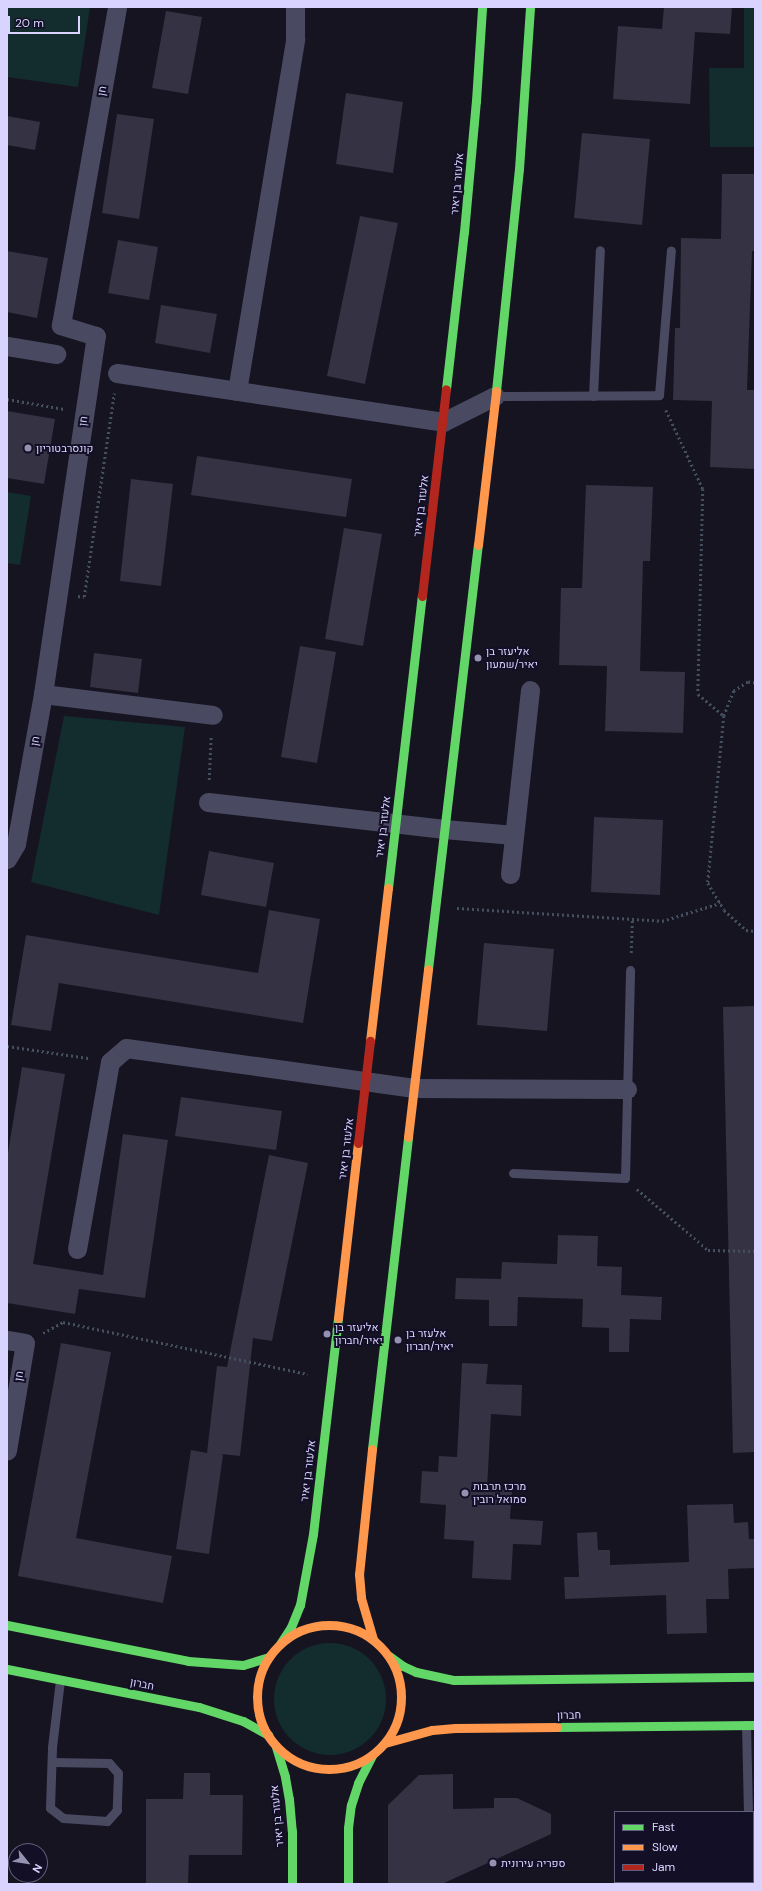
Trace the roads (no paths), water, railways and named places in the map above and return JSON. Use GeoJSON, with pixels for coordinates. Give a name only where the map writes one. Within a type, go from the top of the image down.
{"type":"FeatureCollection","features":[{"type":"Feature","properties":{"kind":"street","name":"חן"},"geometry":{"type":"LineString","coordinates":[[7,859],[16,844],[44,694],[96,336],[61,325],[117,7]]}},
{"type":"Feature","properties":{"kind":"street"},"geometry":{"type":"LineString","coordinates":[[237,391],[295,39],[295,7]]}},
{"type":"Feature","properties":{"kind":"street","name":"אלעזר בן יאיר"},"geometry":{"type":"LineString","coordinates":[[280,1644],[291,1627],[300,1605],[313,1534],[443,422],[464,232],[476,101],[482,7]]}},
{"type":"Feature","properties":{"kind":"street"},"geometry":{"type":"LineString","coordinates":[[372,1639],[360,1598],[359,1574],[361,1541],[495,396],[519,169],[530,7]]}},
{"type":"Feature","properties":{"kind":"street"},"geometry":{"type":"LineString","coordinates":[[7,346],[56,354]]}},
{"type":"Feature","properties":{"kind":"street"},"geometry":{"type":"LineString","coordinates":[[117,373],[443,422],[495,396]]}},
{"type":"Feature","properties":{"kind":"street"},"geometry":{"type":"LineString","coordinates":[[510,874],[530,690]]}},
{"type":"Feature","properties":{"kind":"street"},"geometry":{"type":"LineString","coordinates":[[44,694],[213,715]]}},
{"type":"Feature","properties":{"kind":"street"},"geometry":{"type":"LineString","coordinates":[[208,802],[444,829],[514,835]]}},
{"type":"Feature","properties":{"kind":"street"},"geometry":{"type":"LineString","coordinates":[[77,1249],[110,1062],[126,1048],[366,1080],[414,1088],[627,1089]]}},
{"type":"Feature","properties":{"kind":"street","name":"חן"},"geometry":{"type":"LineString","coordinates":[[7,1450],[16,1342]]}},
{"type":"Feature","properties":{"kind":"street"},"geometry":{"type":"LineString","coordinates":[[389,1656],[399,1677],[401,1700],[397,1722],[385,1743],[372,1755],[354,1765],[333,1770],[312,1768],[293,1760],[276,1747],[268,1736],[261,1720],[257,1704],[257,1693],[261,1672],[269,1657],[280,1644],[297,1632],[315,1626],[335,1625],[355,1629],[372,1639],[389,1656],[403,1666],[416,1672],[454,1680],[755,1677]]}},
{"type":"Feature","properties":{"kind":"street"},"geometry":{"type":"LineString","coordinates":[[7,1626],[188,1661],[243,1665],[269,1657]]}},
{"type":"Feature","properties":{"kind":"street","name":"חברון"},"geometry":{"type":"LineString","coordinates":[[7,1670],[199,1707],[243,1721],[268,1736]]}},
{"type":"Feature","properties":{"kind":"street","name":"חברון"},"geometry":{"type":"LineString","coordinates":[[385,1743],[432,1730],[455,1728],[750,1725]]}},
{"type":"Feature","properties":{"kind":"street","name":"אלעזר בן יאיר"},"geometry":{"type":"LineString","coordinates":[[276,1747],[289,1799],[292,1831],[292,1884]]}},
{"type":"Feature","properties":{"kind":"street"},"geometry":{"type":"LineString","coordinates":[[348,1884],[348,1828],[351,1805],[358,1783],[372,1755]]}},
{"type":"Feature","properties":{"kind":"lane"},"geometry":{"type":"LineString","coordinates":[[593,396],[600,250]]}},
{"type":"Feature","properties":{"kind":"lane"},"geometry":{"type":"LineString","coordinates":[[495,396],[659,395],[671,250]]}},
{"type":"Feature","properties":{"kind":"lane"},"geometry":{"type":"LineString","coordinates":[[513,1172],[625,1178],[630,970]]}},
{"type":"Feature","properties":{"kind":"lane"},"geometry":{"type":"LineString","coordinates":[[52,1762],[109,1763],[118,1773],[117,1810],[108,1821],[63,1818],[50,1808],[52,1762],[60,1680]]}},
{"type":"Feature","properties":{"kind":"lane"},"geometry":{"type":"LineString","coordinates":[[748,1811],[750,1725]]}},
{"type":"Feature","properties":{"kind":"place","name":"קונסרבטוריון"},"geometry":{"type":"Point","coordinates":[28,448]}},
{"type":"Feature","properties":{"kind":"place","name":"אליעזר בן יאיר/שמעון"},"geometry":{"type":"Point","coordinates":[478,658]}},
{"type":"Feature","properties":{"kind":"place","name":"אליעזר בן יאיר/חברון"},"geometry":{"type":"Point","coordinates":[327,1334]}},
{"type":"Feature","properties":{"kind":"place","name":"אלעזר בן יאיר/חברון"},"geometry":{"type":"Point","coordinates":[398,1340]}},
{"type":"Feature","properties":{"kind":"place","name":"מרכז תרבות סמואל רובין"},"geometry":{"type":"Point","coordinates":[465,1493]}},
{"type":"Feature","properties":{"kind":"place","name":"ספריה עירונית"},"geometry":{"type":"Point","coordinates":[493,1863]}}]}
